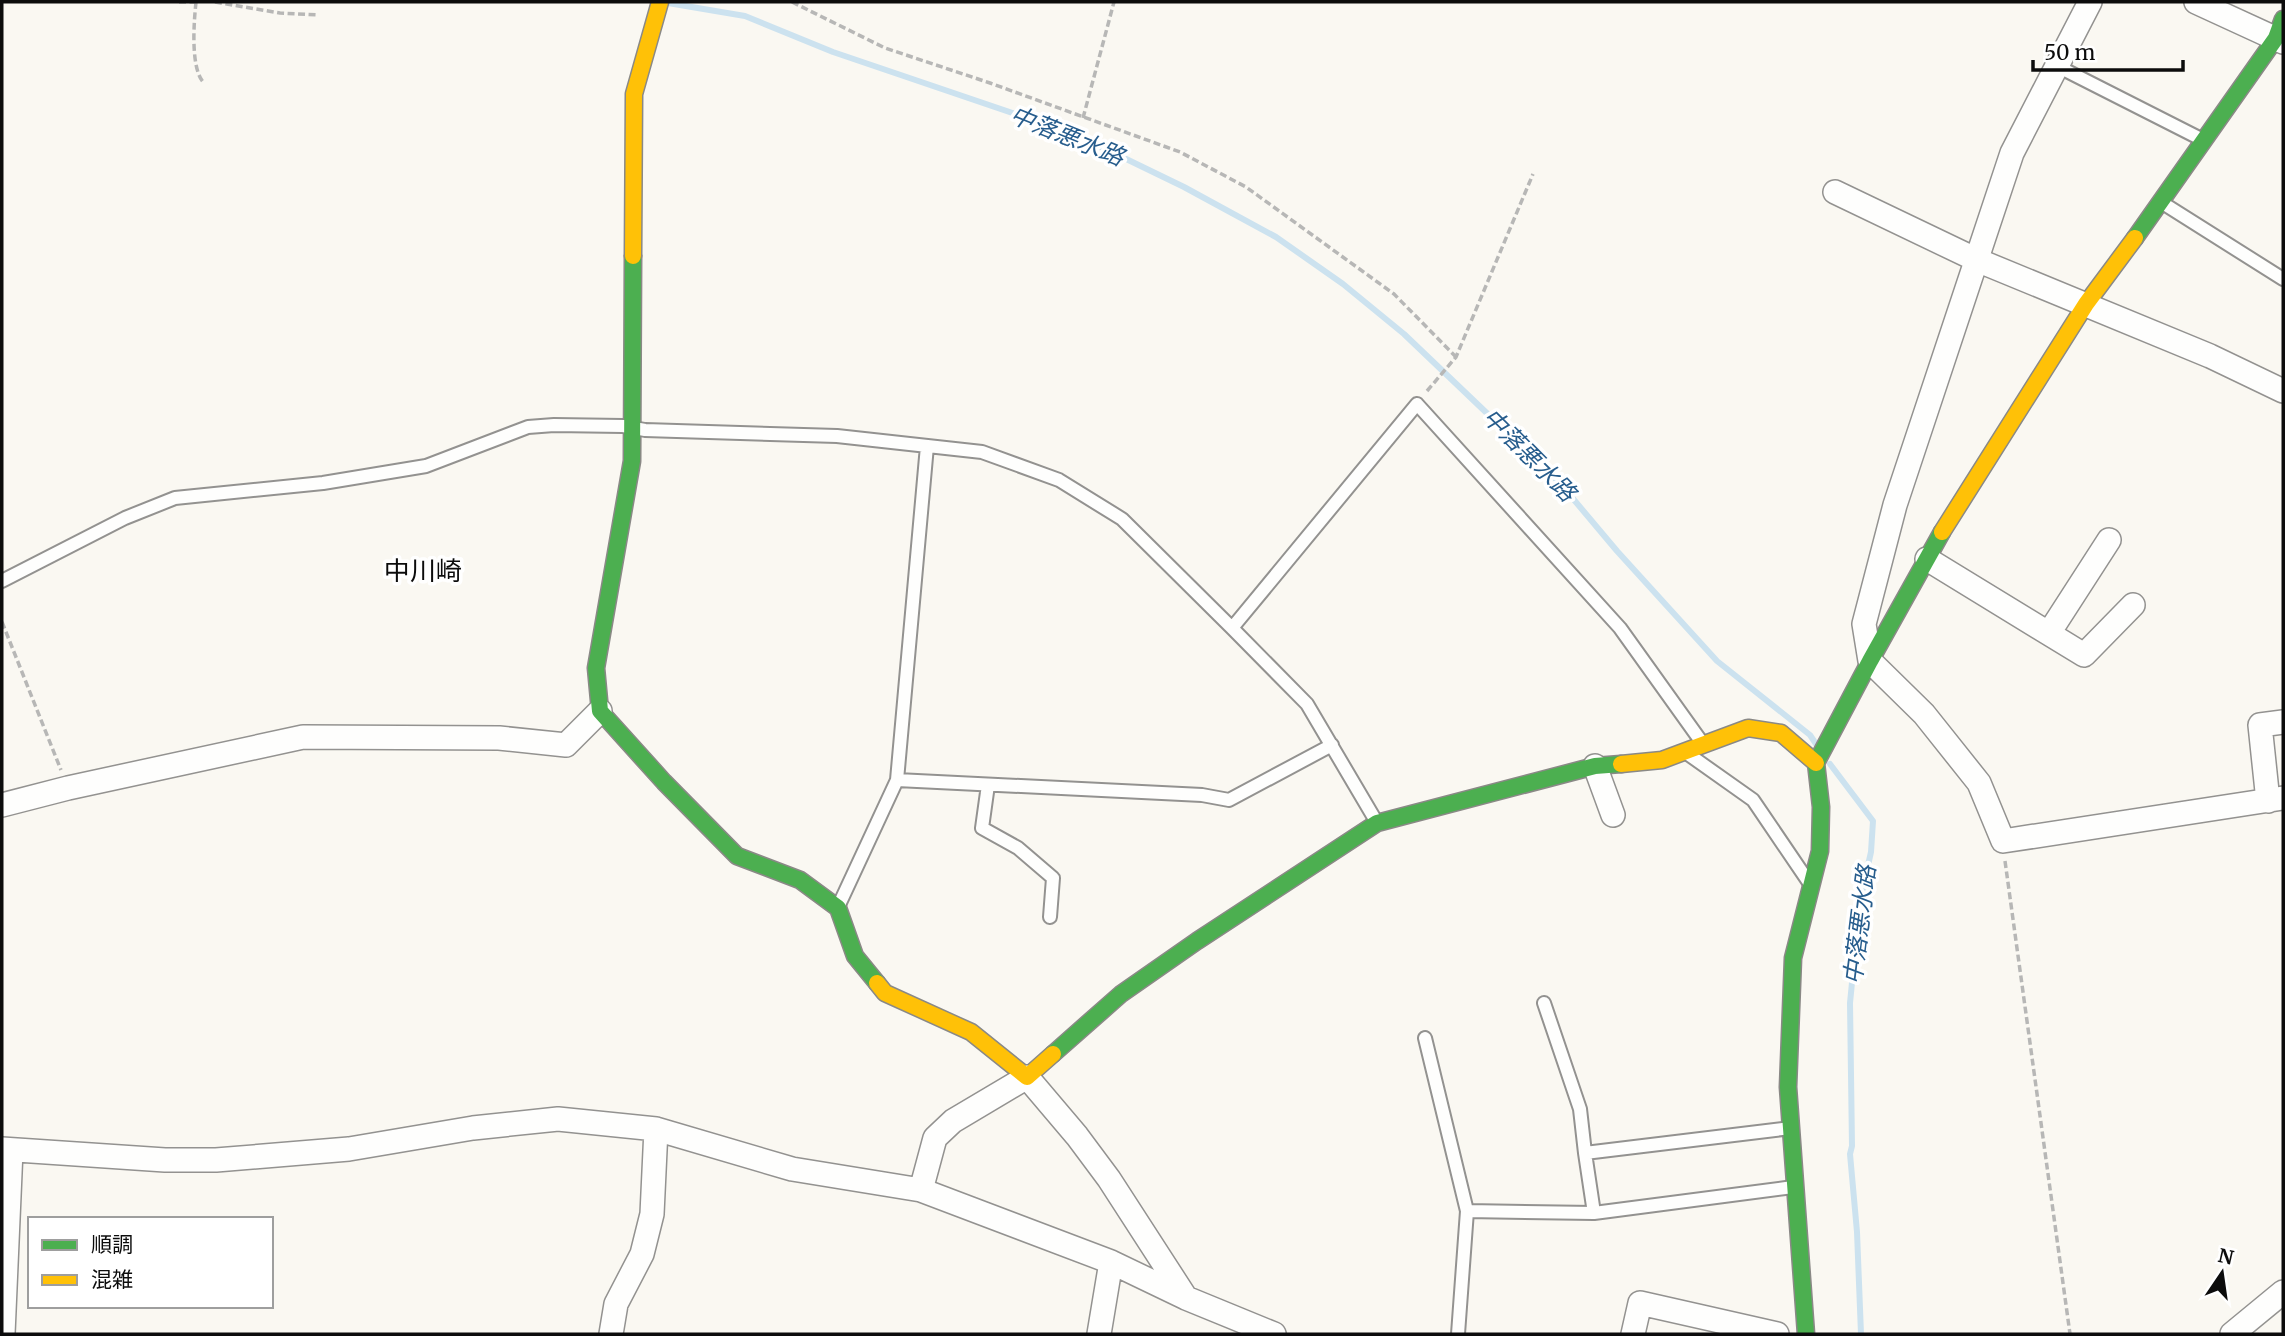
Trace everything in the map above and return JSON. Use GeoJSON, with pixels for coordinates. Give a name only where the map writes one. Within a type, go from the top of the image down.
{"type":"FeatureCollection","features":[{"type":"Feature","properties":{"kind":"street"},"geometry":{"type":"LineString","coordinates":[[660,2],[634,94],[634,427],[632,461],[596,668],[600,711],[664,782],[737,856],[800,880],[838,908],[855,956],[885,993],[971,1032],[1027,1077],[1109,1179],[1186,1298]]}},
{"type":"Feature","properties":{"kind":"street"},"geometry":{"type":"LineString","coordinates":[[2090,2],[2012,153],[1895,505],[1864,624],[1870,661],[1924,714],[1979,783],[2003,841],[2276,799],[2260,725],[2283,722]]}},
{"type":"Feature","properties":{"kind":"street"},"geometry":{"type":"LineString","coordinates":[[1806,1334],[1788,1087],[1793,958],[1820,851],[1821,807],[1817,762],[1927,559],[2086,304],[2281,33],[2196,2]]}},
{"type":"Feature","properties":{"kind":"street"},"geometry":{"type":"LineString","coordinates":[[1835,192],[1977,260],[2210,356],[2283,391]]}},
{"type":"Feature","properties":{"kind":"street"},"geometry":{"type":"LineString","coordinates":[[2049,633],[2109,540]]}},
{"type":"Feature","properties":{"kind":"street"},"geometry":{"type":"LineString","coordinates":[[1927,559],[2084,655],[2133,605]]}},
{"type":"Feature","properties":{"kind":"street"},"geometry":{"type":"LineString","coordinates":[[2,805],[303,737],[499,738],[566,745],[600,711]]}},
{"type":"Feature","properties":{"kind":"street"},"geometry":{"type":"LineString","coordinates":[[921,1190],[935,1138],[953,1121],[1027,1077],[1121,994],[1198,940],[1377,823],[1595,766],[1662,760],[1748,728],[1781,733],[1817,762]]}},
{"type":"Feature","properties":{"kind":"street"},"geometry":{"type":"LineString","coordinates":[[1595,766],[1613,815]]}},
{"type":"Feature","properties":{"kind":"street"},"geometry":{"type":"LineString","coordinates":[[3,1334],[6,1149],[165,1160],[216,1160],[349,1149],[473,1128],[558,1119],[656,1129],[792,1169],[921,1190],[1111,1262],[1186,1298],[1273,1334]]}},
{"type":"Feature","properties":{"kind":"street"},"geometry":{"type":"LineString","coordinates":[[611,1334],[616,1304],[642,1254],[652,1214],[656,1129]]}},
{"type":"Feature","properties":{"kind":"street"},"geometry":{"type":"LineString","coordinates":[[1099,1334],[1111,1262]]}},
{"type":"Feature","properties":{"kind":"street"},"geometry":{"type":"LineString","coordinates":[[2232,1334],[2283,1292]]}},
{"type":"Feature","properties":{"kind":"street"},"geometry":{"type":"LineString","coordinates":[[1633,1334],[1640,1303],[1777,1334]]}},
{"type":"Feature","properties":{"kind":"lane"},"geometry":{"type":"LineString","coordinates":[[2057,66],[2204,141]]}},
{"type":"Feature","properties":{"kind":"lane"},"geometry":{"type":"LineString","coordinates":[[2161,202],[2283,279]]}},
{"type":"Feature","properties":{"kind":"lane"},"geometry":{"type":"LineString","coordinates":[[1233,628],[1417,404],[1620,628],[1703,744]]}},
{"type":"Feature","properties":{"kind":"lane"},"geometry":{"type":"LineString","coordinates":[[2,581],[125,519],[175,498],[323,483],[426,466],[528,427],[634,427],[645,430],[837,436],[982,453],[1059,480],[1122,519],[1307,704],[1377,823]]}},
{"type":"Feature","properties":{"kind":"lane"},"geometry":{"type":"LineString","coordinates":[[838,908],[897,780],[927,446]]}},
{"type":"Feature","properties":{"kind":"lane"},"geometry":{"type":"LineString","coordinates":[[897,780],[1202,795],[1229,800],[1332,745]]}},
{"type":"Feature","properties":{"kind":"lane"},"geometry":{"type":"LineString","coordinates":[[1685,751],[1752,800],[1811,886]]}},
{"type":"Feature","properties":{"kind":"lane"},"geometry":{"type":"LineString","coordinates":[[988,785],[982,828],[1018,848],[1053,878],[1050,917]]}},
{"type":"Feature","properties":{"kind":"lane"},"geometry":{"type":"LineString","coordinates":[[1544,1003],[1580,1109],[1594,1213]]}},
{"type":"Feature","properties":{"kind":"lane"},"geometry":{"type":"LineString","coordinates":[[1425,1038],[1467,1211],[1458,1334]]}},
{"type":"Feature","properties":{"kind":"lane"},"geometry":{"type":"LineString","coordinates":[[1585,1153],[1791,1128]]}},
{"type":"Feature","properties":{"kind":"lane"},"geometry":{"type":"LineString","coordinates":[[1467,1211],[1594,1213],[1795,1187]]}},
{"type":"Feature","properties":{"kind":"path"},"geometry":{"type":"LineString","coordinates":[[179,2],[195,2],[193,27],[198,77],[204,83]]}},
{"type":"Feature","properties":{"kind":"path"},"geometry":{"type":"LineString","coordinates":[[215,2],[280,13],[318,15]]}},
{"type":"Feature","properties":{"kind":"path"},"geometry":{"type":"LineString","coordinates":[[792,2],[886,48],[1180,152],[1246,187],[1394,294],[1456,357]]}},
{"type":"Feature","properties":{"kind":"path"},"geometry":{"type":"LineString","coordinates":[[1083,118],[1114,2]]}},
{"type":"Feature","properties":{"kind":"path"},"geometry":{"type":"LineString","coordinates":[[1417,404],[1456,357],[1533,174]]}},
{"type":"Feature","properties":{"kind":"path"},"geometry":{"type":"LineString","coordinates":[[2,622],[68,788]]}},
{"type":"Feature","properties":{"kind":"path"},"geometry":{"type":"LineString","coordinates":[[2003,841],[2070,1334]]}},
{"type":"Feature","properties":{"kind":"waterway","name":"中落悪水路"},"geometry":{"type":"LineString","coordinates":[[668,3],[745,16],[833,52],[1030,119],[1031,123],[1087,140],[1184,187],[1276,237],[1343,284],[1404,334],[1559,482],[1617,551],[1717,661],[1810,735],[1816,744]]}},
{"type":"Feature","properties":{"kind":"waterway","name":"中落悪水路"},"geometry":{"type":"LineString","coordinates":[[1830,764],[1873,821],[1871,852],[1860,901],[1850,1003],[1850,1154],[1857,1232],[1861,1334]]}},
{"type":"Feature","properties":{"kind":"traffic: fast"},"geometry":{"type":"LineString","coordinates":[[2135,238],[2276,38],[2283,19]]}},
{"type":"Feature","properties":{"kind":"traffic: fast"},"geometry":{"type":"LineString","coordinates":[[633,256],[632,461],[596,668],[600,711],[664,782],[737,856],[800,880],[838,908],[855,956],[877,983]]}},
{"type":"Feature","properties":{"kind":"traffic: fast"},"geometry":{"type":"LineString","coordinates":[[1806,1334],[1788,1087],[1793,958],[1820,851],[1821,807],[1816,763],[1942,532]]}},
{"type":"Feature","properties":{"kind":"traffic: fast"},"geometry":{"type":"LineString","coordinates":[[1053,1054],[1121,994],[1377,823],[1595,766],[1621,764]]}},
{"type":"Feature","properties":{"kind":"traffic: slow"},"geometry":{"type":"LineString","coordinates":[[633,256],[634,94],[660,2]]}},
{"type":"Feature","properties":{"kind":"traffic: slow"},"geometry":{"type":"LineString","coordinates":[[1942,532],[2086,304],[2135,238]]}},
{"type":"Feature","properties":{"kind":"traffic: slow"},"geometry":{"type":"LineString","coordinates":[[1621,764],[1662,760],[1748,728],[1781,733],[1816,763]]}},
{"type":"Feature","properties":{"kind":"traffic: slow"},"geometry":{"type":"LineString","coordinates":[[877,983],[885,993],[971,1032],[1027,1077],[1053,1054]]}},
{"type":"Feature","properties":{"kind":"district","name":"中川崎"},"geometry":{"type":"Point","coordinates":[423,571]}}]}
